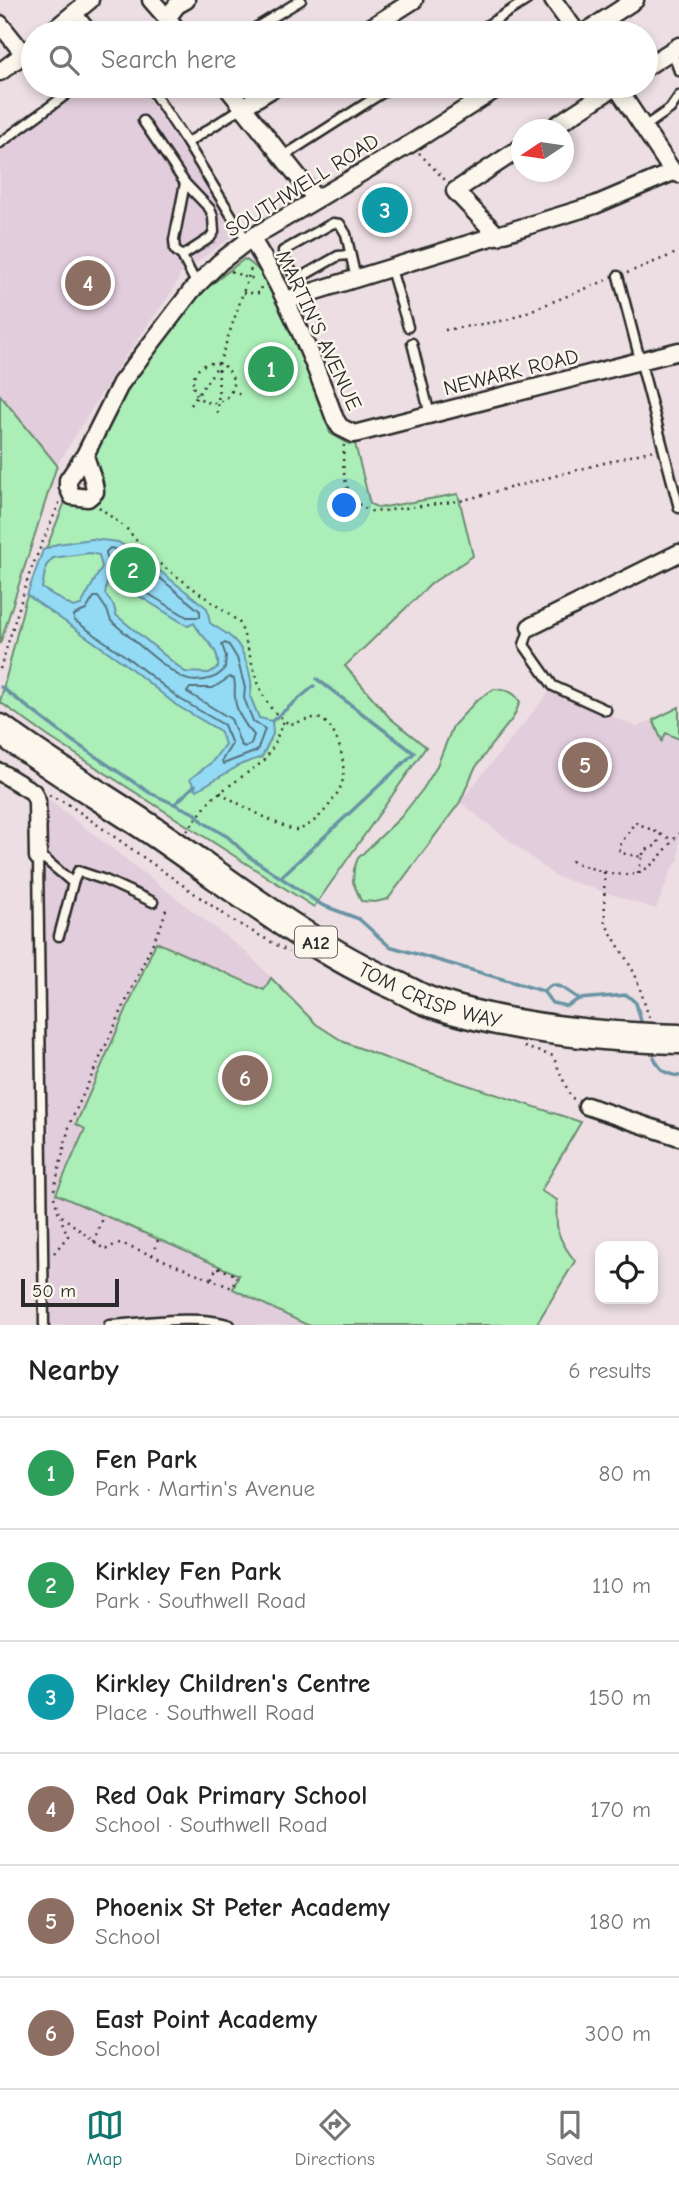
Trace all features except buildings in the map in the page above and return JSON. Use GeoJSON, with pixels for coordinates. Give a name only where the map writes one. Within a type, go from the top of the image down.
{"type":"FeatureCollection","features":[{"type":"Feature","properties":{"kind":"highway","name":"TOM CRISP WAY"},"geometry":{"type":"LineString","coordinates":[[0,729],[356,968],[433,1003],[504,1021],[560,1031],[679,1039]]}},
{"type":"Feature","properties":{"kind":"street"},"geometry":{"type":"LineString","coordinates":[[150,0],[176,6]]}},
{"type":"Feature","properties":{"kind":"street"},"geometry":{"type":"LineString","coordinates":[[381,21],[414,0]]}},
{"type":"Feature","properties":{"kind":"street"},"geometry":{"type":"LineString","coordinates":[[553,0],[568,21]]}},
{"type":"Feature","properties":{"kind":"street"},"geometry":{"type":"LineString","coordinates":[[601,21],[630,1]]}},
{"type":"Feature","properties":{"kind":"street"},"geometry":{"type":"LineString","coordinates":[[63,21],[81,5]]}},
{"type":"Feature","properties":{"kind":"street"},"geometry":{"type":"LineString","coordinates":[[0,24],[21,44]]}},
{"type":"Feature","properties":{"kind":"street"},"geometry":{"type":"LineString","coordinates":[[658,59],[675,48]]}},
{"type":"Feature","properties":{"kind":"street"},"geometry":{"type":"LineString","coordinates":[[0,72],[21,56]]}},
{"type":"Feature","properties":{"kind":"street"},"geometry":{"type":"LineString","coordinates":[[237,98],[316,199]]}},
{"type":"Feature","properties":{"kind":"street"},"geometry":{"type":"LineString","coordinates":[[244,106],[257,98]]}},
{"type":"Feature","properties":{"kind":"street","name":"SOUTHWELL ROAD"},"geometry":{"type":"LineString","coordinates":[[68,480],[85,455],[121,383],[197,285],[220,262],[316,199],[482,98]]}},
{"type":"Feature","properties":{"kind":"street"},"geometry":{"type":"LineString","coordinates":[[566,119],[598,98]]}},
{"type":"Feature","properties":{"kind":"street"},"geometry":{"type":"LineString","coordinates":[[286,300],[595,205],[676,173],[624,98]]}},
{"type":"Feature","properties":{"kind":"street"},"geometry":{"type":"LineString","coordinates":[[498,236],[455,191],[511,154]]}},
{"type":"Feature","properties":{"kind":"street","name":"MARTIN'S AVENUE"},"geometry":{"type":"LineString","coordinates":[[252,243],[274,275],[286,300],[335,419],[350,433]]}},
{"type":"Feature","properties":{"kind":"street","name":"NEWARK ROAD"},"geometry":{"type":"LineString","coordinates":[[350,433],[679,351]]}},
{"type":"Feature","properties":{"kind":"street"},"geometry":{"type":"LineString","coordinates":[[68,480],[72,496],[88,498],[94,492],[95,483],[85,455]]}},
{"type":"Feature","properties":{"kind":"street"},"geometry":{"type":"LineString","coordinates":[[530,626],[679,553]]}},
{"type":"Feature","properties":{"kind":"street"},"geometry":{"type":"LineString","coordinates":[[0,772],[33,793],[37,801],[38,857]]}},
{"type":"Feature","properties":{"kind":"street"},"geometry":{"type":"LineString","coordinates":[[587,1106],[679,1137]]}},
{"type":"Feature","properties":{"kind":"lane"},"geometry":{"type":"LineString","coordinates":[[267,21],[302,0]]}},
{"type":"Feature","properties":{"kind":"lane"},"geometry":{"type":"LineString","coordinates":[[494,21],[527,0]]}},
{"type":"Feature","properties":{"kind":"lane"},"geometry":{"type":"LineString","coordinates":[[81,5],[88,21]]}},
{"type":"Feature","properties":{"kind":"lane"},"geometry":{"type":"LineString","coordinates":[[675,48],[679,71]]}},
{"type":"Feature","properties":{"kind":"lane"},"geometry":{"type":"LineString","coordinates":[[644,127],[670,109],[679,96]]}},
{"type":"Feature","properties":{"kind":"lane"},"geometry":{"type":"LineString","coordinates":[[0,143],[62,98]]}},
{"type":"Feature","properties":{"kind":"lane"},"geometry":{"type":"LineString","coordinates":[[157,98],[252,243]]}},
{"type":"Feature","properties":{"kind":"lane"},"geometry":{"type":"LineString","coordinates":[[282,157],[374,98]]}},
{"type":"Feature","properties":{"kind":"lane"},"geometry":{"type":"LineString","coordinates":[[187,143],[244,106]]}},
{"type":"Feature","properties":{"kind":"lane"},"geometry":{"type":"LineString","coordinates":[[143,121],[185,183],[210,209],[215,224],[210,238],[182,256]]}},
{"type":"Feature","properties":{"kind":"lane"},"geometry":{"type":"LineString","coordinates":[[185,183],[174,240],[175,250],[182,256],[197,285]]}},
{"type":"Feature","properties":{"kind":"lane"},"geometry":{"type":"LineString","coordinates":[[349,254],[301,277],[294,275],[284,259],[284,251],[333,223],[340,224],[346,234],[356,279]]}},
{"type":"Feature","properties":{"kind":"lane"},"geometry":{"type":"LineString","coordinates":[[391,269],[408,327]]}},
{"type":"Feature","properties":{"kind":"lane"},"geometry":{"type":"LineString","coordinates":[[618,276],[679,508]]}},
{"type":"Feature","properties":{"kind":"lane"},"geometry":{"type":"LineString","coordinates":[[412,344],[429,415]]}},
{"type":"Feature","properties":{"kind":"lane"},"geometry":{"type":"LineString","coordinates":[[530,626],[524,645],[553,686],[606,710]]}},
{"type":"Feature","properties":{"kind":"lane"},"geometry":{"type":"LineString","coordinates":[[44,1325],[38,857],[46,860],[73,883]]}},
{"type":"Feature","properties":{"kind":"lane"},"geometry":{"type":"LineString","coordinates":[[59,936],[78,871],[153,902]]}},
{"type":"Feature","properties":{"kind":"lane"},"geometry":{"type":"LineString","coordinates":[[109,1325],[191,1320],[224,1322],[230,1325]]}},
{"type":"Feature","properties":{"kind":"path"},"geometry":{"type":"LineString","coordinates":[[410,144],[455,191]]}},
{"type":"Feature","properties":{"kind":"path"},"geometry":{"type":"LineString","coordinates":[[191,405],[219,364],[247,278],[252,243]]}},
{"type":"Feature","properties":{"kind":"path"},"geometry":{"type":"LineString","coordinates":[[445,330],[508,320],[679,252]]}},
{"type":"Feature","properties":{"kind":"path"},"geometry":{"type":"LineString","coordinates":[[220,262],[232,272],[247,278],[274,275]]}},
{"type":"Feature","properties":{"kind":"path"},"geometry":{"type":"LineString","coordinates":[[242,293],[260,293]]}},
{"type":"Feature","properties":{"kind":"path"},"geometry":{"type":"LineString","coordinates":[[208,364],[219,364],[228,370],[232,379],[231,391],[227,398],[218,403],[207,403],[197,397],[193,377],[199,368],[208,364]]}},
{"type":"Feature","properties":{"kind":"path"},"geometry":{"type":"LineString","coordinates":[[219,364],[219,413]]}},
{"type":"Feature","properties":{"kind":"path"},"geometry":{"type":"LineString","coordinates":[[231,391],[242,396]]}},
{"type":"Feature","properties":{"kind":"path"},"geometry":{"type":"LineString","coordinates":[[350,433],[342,461],[352,498],[361,508],[374,512],[460,501],[663,448]]}},
{"type":"Feature","properties":{"kind":"path"},"geometry":{"type":"LineString","coordinates":[[0,670],[30,572],[68,480]]}},
{"type":"Feature","properties":{"kind":"path"},"geometry":{"type":"LineString","coordinates":[[88,498],[128,530],[149,556],[239,622],[247,640],[257,680],[272,709],[288,724],[311,718],[323,720],[340,748],[342,784],[320,816],[295,830],[283,827],[271,818],[229,800],[220,792]]}},
{"type":"Feature","properties":{"kind":"path"},"geometry":{"type":"LineString","coordinates":[[186,834],[202,808],[264,761],[285,720]]}},
{"type":"Feature","properties":{"kind":"path"},"geometry":{"type":"LineString","coordinates":[[642,857],[621,853],[618,848],[635,822],[673,840]]}},
{"type":"Feature","properties":{"kind":"path"},"geometry":{"type":"LineString","coordinates":[[571,861],[604,872],[639,873],[653,863],[679,833]]}},
{"type":"Feature","properties":{"kind":"path"},"geometry":{"type":"LineString","coordinates":[[639,873],[644,851],[657,845],[661,834]]}},
{"type":"Feature","properties":{"kind":"path"},"geometry":{"type":"LineString","coordinates":[[604,872],[605,923],[626,956],[646,1004],[650,1024]]}},
{"type":"Feature","properties":{"kind":"path"},"geometry":{"type":"LineString","coordinates":[[52,1255],[68,1236],[53,1194],[70,1123],[166,909]]}},
{"type":"Feature","properties":{"kind":"path"},"geometry":{"type":"LineString","coordinates":[[59,1214],[105,1250],[118,1243],[232,1288],[237,1276],[216,1267],[211,1279]]}},
{"type":"Feature","properties":{"kind":"path"},"geometry":{"type":"LineString","coordinates":[[94,1242],[103,1215]]}},
{"type":"Feature","properties":{"kind":"path"},"geometry":{"type":"LineString","coordinates":[[152,1255],[158,1240]]}},
{"type":"Feature","properties":{"kind":"shaded area"},"geometry":{"type":"Polygon","coordinates":[[[66,98],[148,98],[238,232],[180,275],[173,290],[120,364],[57,465],[0,395],[0,147],[66,98]]]}},
{"type":"Feature","properties":{"kind":"shaded area"},"geometry":{"type":"Polygon","coordinates":[[[550,691],[637,727],[679,707],[679,860],[672,869],[656,909],[555,876],[460,802],[550,691]]]}},
{"type":"Feature","properties":{"kind":"shaded area"},"geometry":{"type":"Polygon","coordinates":[[[44,796],[246,952],[316,1024],[343,1042],[581,1122],[541,1191],[557,1200],[556,1226],[562,1244],[575,1261],[536,1325],[48,1325],[43,1051],[44,796]]]}},
{"type":"Feature","properties":{"kind":"green space"},"geometry":{"type":"Polygon","coordinates":[[[244,259],[258,270],[285,311],[308,365],[330,433],[349,444],[355,444],[370,504],[379,508],[458,494],[473,556],[432,583],[345,666],[390,718],[426,747],[314,907],[49,737],[0,702],[25,601],[67,497],[77,505],[90,504],[91,459],[128,384],[203,291],[244,259]]]}},
{"type":"Feature","properties":{"kind":"green space"},"geometry":{"type":"Polygon","coordinates":[[[0,395],[57,465],[0,644],[0,395]]]}},
{"type":"Feature","properties":{"kind":"green space"},"geometry":{"type":"Polygon","coordinates":[[[494,689],[509,692],[518,698],[520,702],[513,718],[474,770],[460,802],[388,899],[361,901],[353,882],[358,858],[400,818],[423,789],[436,768],[453,726],[477,700],[494,689]]]}},
{"type":"Feature","properties":{"kind":"green space"},"geometry":{"type":"Polygon","coordinates":[[[679,707],[679,739],[666,733],[662,741],[653,720],[679,707]]]}},
{"type":"Feature","properties":{"kind":"green space"},"geometry":{"type":"Polygon","coordinates":[[[156,942],[264,990],[271,978],[316,1024],[344,1042],[581,1122],[541,1191],[557,1200],[558,1233],[575,1261],[536,1325],[307,1325],[233,1289],[239,1275],[56,1194],[85,1129],[76,1124],[156,942]]]}},
{"type":"Feature","properties":{"kind":"water"},"geometry":{"type":"Polygon","coordinates":[[[92,539],[118,542],[138,554],[207,608],[210,623],[231,637],[245,658],[250,675],[250,696],[259,718],[272,721],[273,734],[262,757],[242,764],[197,790],[190,779],[212,762],[225,744],[220,731],[176,705],[124,663],[27,595],[43,550],[57,544],[92,539]],[[89,553],[53,558],[46,566],[42,588],[73,607],[81,605],[102,567],[99,555],[89,553]],[[113,580],[107,583],[105,594],[114,606],[116,615],[185,672],[209,673],[218,667],[213,648],[194,623],[188,626],[113,580]]]}},
{"type":"Feature","properties":{"kind":"waterway"},"geometry":{"type":"LineString","coordinates":[[281,877],[414,753],[317,679]]}},
{"type":"Feature","properties":{"kind":"waterway"},"geometry":{"type":"LineString","coordinates":[[272,721],[314,686]]}},
{"type":"Feature","properties":{"kind":"waterway"},"geometry":{"type":"LineString","coordinates":[[1,687],[71,740],[150,793],[196,814],[203,822],[228,837],[248,856],[322,905],[359,919],[389,946],[543,991],[552,985],[561,987],[579,999],[627,995],[636,1003],[641,1021]]}},
{"type":"Feature","properties":{"kind":"waterway"},"geometry":{"type":"LineString","coordinates":[[175,804],[195,785]]}},
{"type":"Feature","properties":{"kind":"waterway"},"geometry":{"type":"LineString","coordinates":[[543,991],[552,1003],[567,1006],[579,999]]}},
{"type":"Feature","properties":{"kind":"waterway"},"geometry":{"type":"LineString","coordinates":[[654,1057],[663,1071],[679,1076]]}},
{"type":"Feature","properties":{"kind":"place","name":"Kirkley Children's Centre"},"geometry":{"type":"Point","coordinates":[385,210]}},
{"type":"Feature","properties":{"kind":"place","name":"Red Oak Primary School"},"geometry":{"type":"Point","coordinates":[88,283]}},
{"type":"Feature","properties":{"kind":"place","name":"Fen Park"},"geometry":{"type":"Point","coordinates":[271,369]}},
{"type":"Feature","properties":{"kind":"place","name":"Kirkley Fen Park"},"geometry":{"type":"Point","coordinates":[133,570]}},
{"type":"Feature","properties":{"kind":"place","name":"Phoenix St Peter Academy"},"geometry":{"type":"Point","coordinates":[585,765]}},
{"type":"Feature","properties":{"kind":"place","name":"East Point Academy"},"geometry":{"type":"Point","coordinates":[245,1078]}}]}
